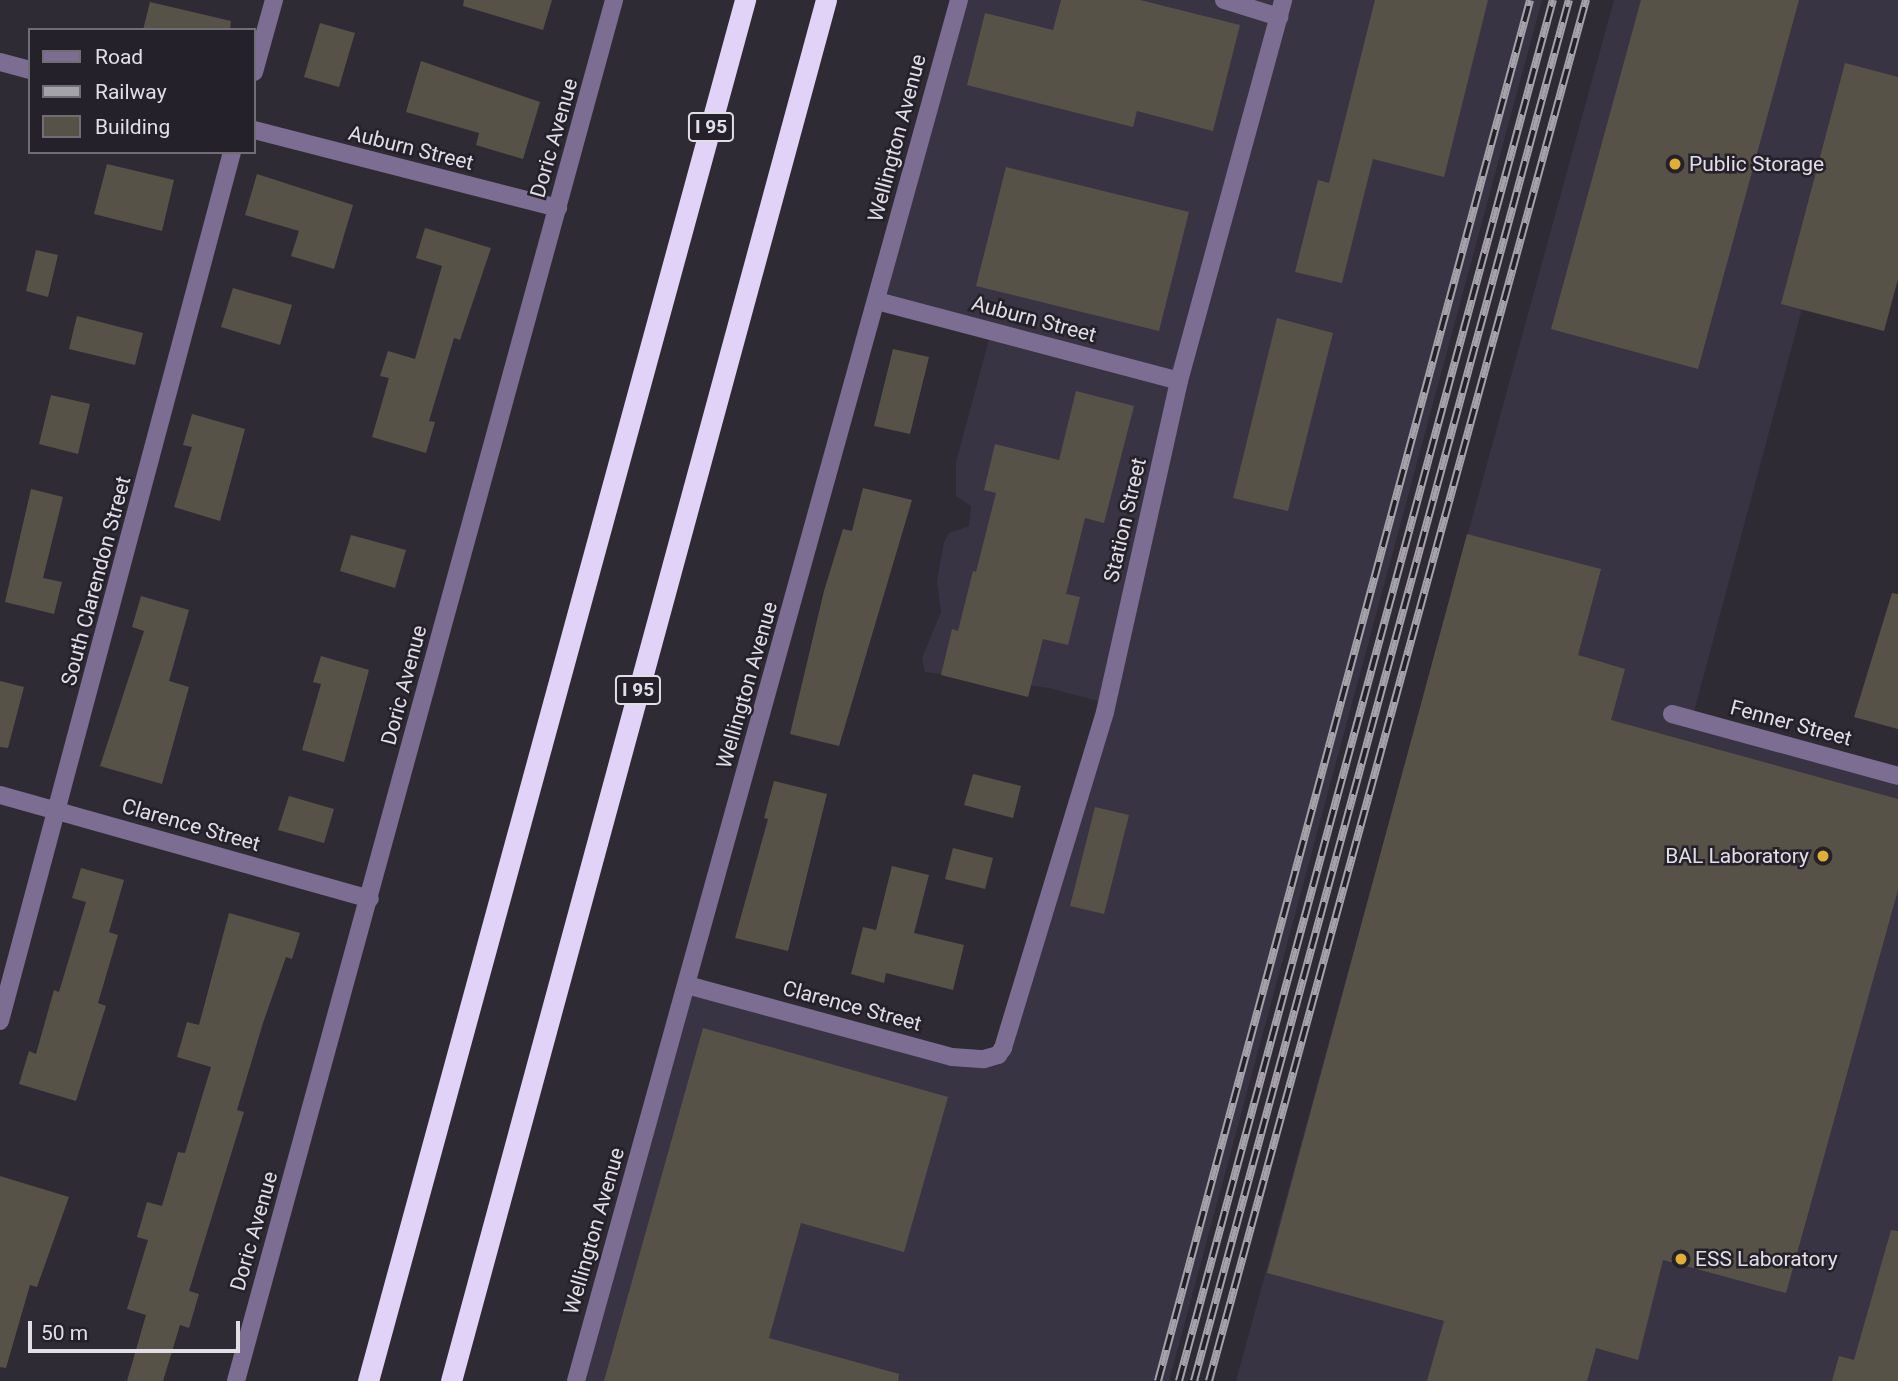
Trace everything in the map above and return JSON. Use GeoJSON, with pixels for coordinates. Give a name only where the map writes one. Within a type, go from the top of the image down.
{"type":"FeatureCollection","features":[{"type":"Feature","properties":{"kind":"highway"},"geometry":{"type":"LineString","coordinates":[[676,254],[733,0]]}},
{"type":"Feature","properties":{"kind":"highway","name":"I 95"},"geometry":{"type":"LineString","coordinates":[[368,1381],[745,0]]}},
{"type":"Feature","properties":{"kind":"highway","name":"I 95"},"geometry":{"type":"LineString","coordinates":[[451,1381],[826,0]]}},
{"type":"Feature","properties":{"kind":"street"},"geometry":{"type":"LineString","coordinates":[[256,65],[274,0]]}},
{"type":"Feature","properties":{"kind":"street","name":"Doric Avenue"},"geometry":{"type":"LineString","coordinates":[[236,1381],[614,0]]}},
{"type":"Feature","properties":{"kind":"street","name":"Wellington Avenue"},"geometry":{"type":"LineString","coordinates":[[576,1381],[877,301],[958,0]]}},
{"type":"Feature","properties":{"kind":"street"},"geometry":{"type":"LineString","coordinates":[[1224,0],[1281,8]]}},
{"type":"Feature","properties":{"kind":"street","name":"Station Street"},"geometry":{"type":"LineString","coordinates":[[1003,1048],[1105,712],[1179,382],[1281,8]]}},
{"type":"Feature","properties":{"kind":"street"},"geometry":{"type":"LineString","coordinates":[[0,62],[28,69]]}},
{"type":"Feature","properties":{"kind":"street","name":"Auburn Street"},"geometry":{"type":"LineString","coordinates":[[256,131],[558,208]]}},
{"type":"Feature","properties":{"kind":"street","name":"South Clarendon Street"},"geometry":{"type":"LineString","coordinates":[[0,1021],[231,154]]}},
{"type":"Feature","properties":{"kind":"street","name":"Auburn Street"},"geometry":{"type":"LineString","coordinates":[[877,301],[1179,382]]}},
{"type":"Feature","properties":{"kind":"street","name":"Fenner Street"},"geometry":{"type":"LineString","coordinates":[[1672,714],[1898,776]]}},
{"type":"Feature","properties":{"kind":"street","name":"Clarence Street"},"geometry":{"type":"LineString","coordinates":[[0,795],[370,899]]}},
{"type":"Feature","properties":{"kind":"street","name":"Clarence Street"},"geometry":{"type":"LineString","coordinates":[[687,985],[952,1057],[984,1059],[998,1055],[1003,1048]]}},
{"type":"Feature","properties":{"kind":"shaded area"},"geometry":{"type":"Polygon","coordinates":[[[959,0],[1542,0],[1169,1381],[579,1381],[691,983],[955,1056],[1003,1046],[1105,703],[1049,688],[925,672],[922,658],[941,612],[937,581],[944,542],[949,533],[969,526],[971,506],[956,496],[956,462],[990,336],[880,301],[959,0]]]}},
{"type":"Feature","properties":{"kind":"shaded area"},"geometry":{"type":"Polygon","coordinates":[[[1614,0],[1898,0],[1898,125],[1855,111],[1692,719],[1898,782],[1898,1381],[1236,1381],[1614,0]]]}},
{"type":"Feature","properties":{"kind":"building"},"geometry":{"type":"Polygon","coordinates":[[[464,0],[552,0],[543,30],[463,6],[464,0]]]}},
{"type":"Feature","properties":{"kind":"building"},"geometry":{"type":"Polygon","coordinates":[[[1061,0],[1140,0],[1240,25],[1213,131],[1137,111],[1133,127],[967,85],[985,13],[1053,30],[1061,0]]]}},
{"type":"Feature","properties":{"kind":"building"},"geometry":{"type":"Polygon","coordinates":[[[1375,0],[1488,0],[1444,177],[1373,159],[1342,283],[1295,272],[1318,180],[1329,183],[1375,0]]]}},
{"type":"Feature","properties":{"kind":"building","name":"Public Storage"},"geometry":{"type":"Polygon","coordinates":[[[1641,0],[1799,0],[1698,369],[1551,329],[1641,0]]]}},
{"type":"Feature","properties":{"kind":"building"},"geometry":{"type":"Polygon","coordinates":[[[150,2],[231,21],[230,28],[144,28],[150,2]]]}},
{"type":"Feature","properties":{"kind":"building"},"geometry":{"type":"Polygon","coordinates":[[[320,23],[355,33],[339,87],[304,77],[320,23]]]}},
{"type":"Feature","properties":{"kind":"building"},"geometry":{"type":"Polygon","coordinates":[[[421,61],[540,102],[523,159],[476,145],[479,133],[406,112],[421,61]]]}},
{"type":"Feature","properties":{"kind":"building"},"geometry":{"type":"Polygon","coordinates":[[[1845,63],[1898,77],[1898,279],[1884,331],[1781,304],[1845,63]]]}},
{"type":"Feature","properties":{"kind":"building"},"geometry":{"type":"Polygon","coordinates":[[[107,164],[174,180],[162,231],[94,214],[107,164]]]}},
{"type":"Feature","properties":{"kind":"building"},"geometry":{"type":"Polygon","coordinates":[[[1006,167],[1189,212],[1159,331],[976,286],[1006,167]]]}},
{"type":"Feature","properties":{"kind":"building"},"geometry":{"type":"Polygon","coordinates":[[[257,174],[353,205],[334,269],[291,256],[299,231],[245,215],[257,174]]]}},
{"type":"Feature","properties":{"kind":"building"},"geometry":{"type":"Polygon","coordinates":[[[425,228],[491,248],[460,340],[454,338],[429,421],[435,422],[426,453],[372,437],[389,378],[380,376],[388,351],[415,359],[442,266],[416,258],[425,228]]]}},
{"type":"Feature","properties":{"kind":"building"},"geometry":{"type":"Polygon","coordinates":[[[36,250],[58,255],[48,297],[26,291],[36,250]]]}},
{"type":"Feature","properties":{"kind":"building"},"geometry":{"type":"Polygon","coordinates":[[[233,288],[292,305],[280,345],[221,327],[233,288]]]}},
{"type":"Feature","properties":{"kind":"building"},"geometry":{"type":"Polygon","coordinates":[[[77,316],[143,333],[135,365],[69,349],[77,316]]]}},
{"type":"Feature","properties":{"kind":"building"},"geometry":{"type":"Polygon","coordinates":[[[1277,318],[1333,333],[1288,511],[1233,498],[1277,318]]]}},
{"type":"Feature","properties":{"kind":"building"},"geometry":{"type":"Polygon","coordinates":[[[893,349],[929,357],[910,434],[874,426],[893,349]]]}},
{"type":"Feature","properties":{"kind":"building"},"geometry":{"type":"Polygon","coordinates":[[[1076,391],[1134,406],[1104,523],[1085,518],[1066,594],[1080,597],[1068,645],[1043,639],[1028,697],[941,675],[952,629],[958,631],[973,571],[976,572],[996,493],[984,490],[995,444],[1059,460],[1076,391]]]}},
{"type":"Feature","properties":{"kind":"building"},"geometry":{"type":"Polygon","coordinates":[[[51,395],[90,404],[78,454],[39,444],[51,395]]]}},
{"type":"Feature","properties":{"kind":"building"},"geometry":{"type":"Polygon","coordinates":[[[192,414],[245,429],[220,521],[174,507],[192,447],[183,445],[192,414]]]}},
{"type":"Feature","properties":{"kind":"building"},"geometry":{"type":"Polygon","coordinates":[[[863,488],[912,500],[839,746],[790,734],[824,591],[843,529],[852,531],[863,488]]]}},
{"type":"Feature","properties":{"kind":"building"},"geometry":{"type":"Polygon","coordinates":[[[31,489],[63,497],[43,578],[62,582],[54,614],[5,602],[31,489]]]}},
{"type":"Feature","properties":{"kind":"building"},"geometry":{"type":"Polygon","coordinates":[[[1467,534],[1601,569],[1578,655],[1625,669],[1611,720],[1898,799],[1898,890],[1786,1293],[1663,1260],[1638,1360],[1596,1348],[1587,1381],[1427,1381],[1444,1321],[1267,1273],[1467,534]]]}},
{"type":"Feature","properties":{"kind":"building"},"geometry":{"type":"Polygon","coordinates":[[[351,535],[406,550],[395,588],[340,571],[351,535]]]}},
{"type":"Feature","properties":{"kind":"building"},"geometry":{"type":"Polygon","coordinates":[[[1892,593],[1898,594],[1898,729],[1854,717],[1892,593]]]}},
{"type":"Feature","properties":{"kind":"building"},"geometry":{"type":"Polygon","coordinates":[[[141,596],[189,610],[169,681],[189,687],[162,784],[100,766],[144,631],[132,627],[141,596]]]}},
{"type":"Feature","properties":{"kind":"building"},"geometry":{"type":"Polygon","coordinates":[[[321,656],[369,670],[344,762],[302,750],[321,684],[313,682],[321,656]]]}},
{"type":"Feature","properties":{"kind":"building"},"geometry":{"type":"Polygon","coordinates":[[[0,681],[24,687],[8,748],[0,747],[0,681]]]}},
{"type":"Feature","properties":{"kind":"building"},"geometry":{"type":"Polygon","coordinates":[[[973,774],[1021,786],[1013,818],[964,805],[973,774]]]}},
{"type":"Feature","properties":{"kind":"building"},"geometry":{"type":"Polygon","coordinates":[[[774,781],[827,794],[788,951],[735,938],[768,819],[764,818],[774,781]]]}},
{"type":"Feature","properties":{"kind":"building"},"geometry":{"type":"Polygon","coordinates":[[[289,796],[334,809],[324,843],[278,830],[289,796]]]}},
{"type":"Feature","properties":{"kind":"building"},"geometry":{"type":"Polygon","coordinates":[[[1095,807],[1129,815],[1104,914],[1070,906],[1095,807]]]}},
{"type":"Feature","properties":{"kind":"building"},"geometry":{"type":"Polygon","coordinates":[[[953,848],[993,858],[985,889],[945,879],[953,848]]]}},
{"type":"Feature","properties":{"kind":"building"},"geometry":{"type":"Polygon","coordinates":[[[892,866],[929,875],[914,933],[964,945],[953,990],[886,973],[884,983],[851,974],[863,927],[876,930],[892,866]]]}},
{"type":"Feature","properties":{"kind":"building"},"geometry":{"type":"Polygon","coordinates":[[[81,868],[124,880],[109,932],[118,935],[98,1003],[106,1006],[76,1101],[19,1084],[29,1051],[36,1054],[54,990],[59,992],[86,902],[72,898],[81,868]]]}},
{"type":"Feature","properties":{"kind":"building"},"geometry":{"type":"Polygon","coordinates":[[[229,913],[300,933],[292,959],[286,957],[237,1110],[244,1112],[189,1291],[199,1294],[189,1328],[180,1325],[163,1381],[127,1381],[146,1315],[127,1309],[148,1240],[137,1237],[147,1202],[162,1206],[178,1152],[185,1153],[211,1067],[177,1057],[187,1022],[199,1025],[229,913]]]}},
{"type":"Feature","properties":{"kind":"building"},"geometry":{"type":"Polygon","coordinates":[[[703,1028],[948,1097],[904,1252],[801,1223],[769,1338],[899,1374],[898,1381],[604,1381],[703,1028]]]}},
{"type":"Feature","properties":{"kind":"building"},"geometry":{"type":"Polygon","coordinates":[[[0,1176],[69,1197],[37,1287],[30,1285],[6,1368],[0,1367],[0,1176]]]}},
{"type":"Feature","properties":{"kind":"building"},"geometry":{"type":"Polygon","coordinates":[[[1891,1230],[1898,1231],[1898,1381],[1832,1381],[1839,1356],[1854,1360],[1891,1230]]]}},
{"type":"Feature","properties":{"kind":"railway"},"geometry":{"type":"LineString","coordinates":[[1158,1381],[1530,0]]}},
{"type":"Feature","properties":{"kind":"railway"},"geometry":{"type":"LineString","coordinates":[[1179,1381],[1553,0]]}},
{"type":"Feature","properties":{"kind":"railway"},"geometry":{"type":"LineString","coordinates":[[1194,1381],[1569,0]]}},
{"type":"Feature","properties":{"kind":"railway"},"geometry":{"type":"LineString","coordinates":[[1209,1381],[1586,0]]}},
{"type":"Feature","properties":{"kind":"place","name":"Public Storage"},"geometry":{"type":"Point","coordinates":[1675,164]}},
{"type":"Feature","properties":{"kind":"place","name":"BAL Laboratory"},"geometry":{"type":"Point","coordinates":[1823,856]}},
{"type":"Feature","properties":{"kind":"place","name":"ESS Laboratory"},"geometry":{"type":"Point","coordinates":[1681,1259]}}]}
